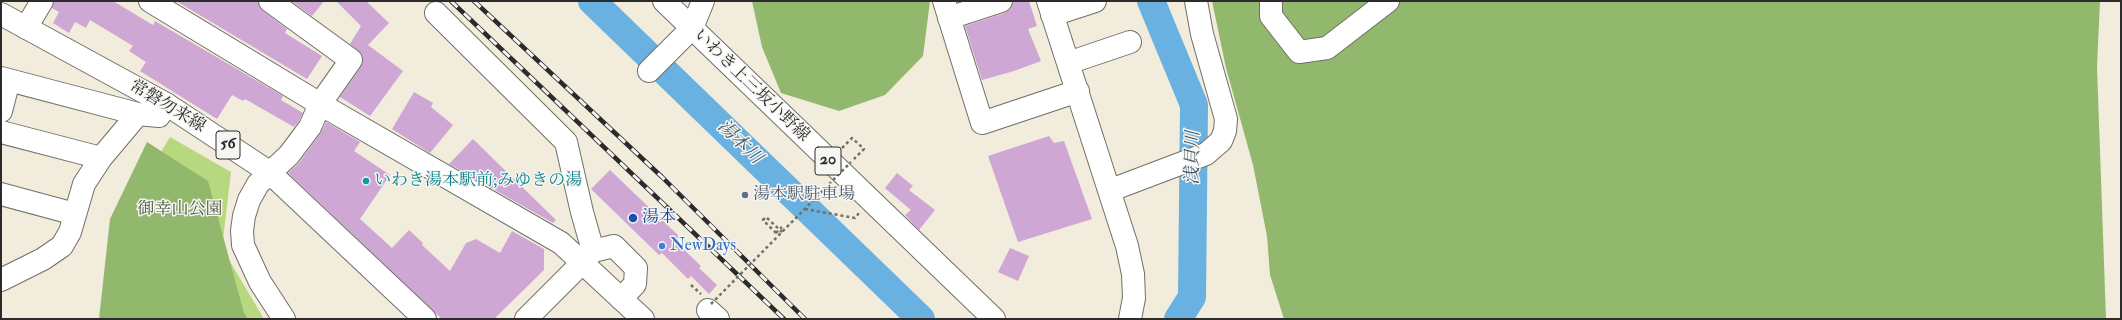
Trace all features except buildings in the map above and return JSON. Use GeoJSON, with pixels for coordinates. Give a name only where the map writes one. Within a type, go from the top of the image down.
{"type":"FeatureCollection","features":[{"type":"Feature","properties":{"kind":"street"},"geometry":{"type":"LineString","coordinates":[[26,28],[42,1]]}},
{"type":"Feature","properties":{"kind":"street"},"geometry":{"type":"LineString","coordinates":[[150,1],[320,104],[561,243],[588,257],[621,299],[643,319]]}},
{"type":"Feature","properties":{"kind":"street"},"geometry":{"type":"LineString","coordinates":[[270,1],[351,60],[320,104],[310,126],[289,155],[269,172],[258,184],[249,200],[244,216],[242,231],[243,245],[260,282],[284,319]]}},
{"type":"Feature","properties":{"kind":"street","name":"いわき上三坂小野線"},"geometry":{"type":"LineString","coordinates":[[664,1],[994,319]]}},
{"type":"Feature","properties":{"kind":"street"},"geometry":{"type":"LineString","coordinates":[[649,71],[692,28],[703,1]]}},
{"type":"Feature","properties":{"kind":"street"},"geometry":{"type":"LineString","coordinates":[[1001,1],[946,10],[982,123],[1078,91]]}},
{"type":"Feature","properties":{"kind":"street"},"geometry":{"type":"LineString","coordinates":[[1095,1],[1050,8],[1111,190],[1127,246],[1133,274],[1134,298],[1130,319]]}},
{"type":"Feature","properties":{"kind":"street"},"geometry":{"type":"LineString","coordinates":[[1111,190],[1206,154],[1221,141],[1225,131],[1226,119],[1202,34],[1196,1]]}},
{"type":"Feature","properties":{"kind":"street"},"geometry":{"type":"LineString","coordinates":[[1270,1],[1271,16],[1299,52],[1327,48],[1388,1]]}},
{"type":"Feature","properties":{"kind":"street"},"geometry":{"type":"LineString","coordinates":[[436,13],[566,142],[582,212],[588,257]]}},
{"type":"Feature","properties":{"kind":"street","name":"常磐勿来線"},"geometry":{"type":"LineString","coordinates":[[1,14],[166,104],[269,172],[425,319]]}},
{"type":"Feature","properties":{"kind":"street"},"geometry":{"type":"LineString","coordinates":[[1068,63],[1130,42]]}},
{"type":"Feature","properties":{"kind":"street"},"geometry":{"type":"LineString","coordinates":[[1,111],[5,79],[138,114],[159,116],[166,104]]}},
{"type":"Feature","properties":{"kind":"street"},"geometry":{"type":"LineString","coordinates":[[1,280],[24,269],[62,246],[70,232],[84,184],[101,158],[138,114]]}},
{"type":"Feature","properties":{"kind":"street"},"geometry":{"type":"LineString","coordinates":[[1,132],[101,158]]}},
{"type":"Feature","properties":{"kind":"street"},"geometry":{"type":"LineString","coordinates":[[563,191],[582,212]]}},
{"type":"Feature","properties":{"kind":"street"},"geometry":{"type":"LineString","coordinates":[[1,194],[75,214]]}},
{"type":"Feature","properties":{"kind":"street"},"geometry":{"type":"LineString","coordinates":[[526,319],[588,257],[614,246],[636,268],[635,284],[621,299]]}},
{"type":"Feature","properties":{"kind":"street"},"geometry":{"type":"LineString","coordinates":[[1,263],[24,269]]}},
{"type":"Feature","properties":{"kind":"path"},"geometry":{"type":"LineString","coordinates":[[712,311],[782,232],[864,149],[852,138],[838,153]]}},
{"type":"Feature","properties":{"kind":"path"},"geometry":{"type":"LineString","coordinates":[[805,209],[855,218],[860,212]]}},
{"type":"Feature","properties":{"kind":"path"},"geometry":{"type":"LineString","coordinates":[[782,227],[776,233],[763,220],[766,217],[782,232]]}},
{"type":"Feature","properties":{"kind":"green space"},"geometry":{"type":"Polygon","coordinates":[[[752,1],[930,1],[923,56],[885,95],[839,111],[781,93],[762,47],[752,1]]]}},
{"type":"Feature","properties":{"kind":"green space"},"geometry":{"type":"Polygon","coordinates":[[[1212,1],[2100,1],[2097,67],[2106,319],[1284,319],[1270,275],[1267,236],[1253,165],[1226,68],[1212,1]]]}},
{"type":"Feature","properties":{"kind":"green space","name":"御幸山公園"},"geometry":{"type":"Polygon","coordinates":[[[170,137],[231,172],[222,248],[264,319],[143,319],[133,199],[170,137]]]}},
{"type":"Feature","properties":{"kind":"green space","name":"御幸山公園"},"geometry":{"type":"Polygon","coordinates":[[[147,142],[208,181],[244,313],[248,319],[99,319],[110,219],[147,142]]]}},
{"type":"Feature","properties":{"kind":"waterway","name":"湯本川"},"geometry":{"type":"LineString","coordinates":[[592,1],[921,319]]}},
{"type":"Feature","properties":{"kind":"waterway","name":"浅貝川"},"geometry":{"type":"LineString","coordinates":[[1151,1],[1194,105],[1192,297],[1178,319]]}},
{"type":"Feature","properties":{"kind":"railway"},"geometry":{"type":"LineString","coordinates":[[451,1],[784,319]]}},
{"type":"Feature","properties":{"kind":"railway"},"geometry":{"type":"LineString","coordinates":[[474,1],[662,177],[805,319]]}},
{"type":"Feature","properties":{"kind":"place","name":"いわき湯本駅前;みゆきの湯"},"geometry":{"type":"Point","coordinates":[366,181]}},
{"type":"Feature","properties":{"kind":"place","name":"湯本駅駐車場"},"geometry":{"type":"Point","coordinates":[745,195]}},
{"type":"Feature","properties":{"kind":"place","name":"湯本"},"geometry":{"type":"Point","coordinates":[633,218]}},
{"type":"Feature","properties":{"kind":"place","name":"NewDays"},"geometry":{"type":"Point","coordinates":[662,246]}}]}
